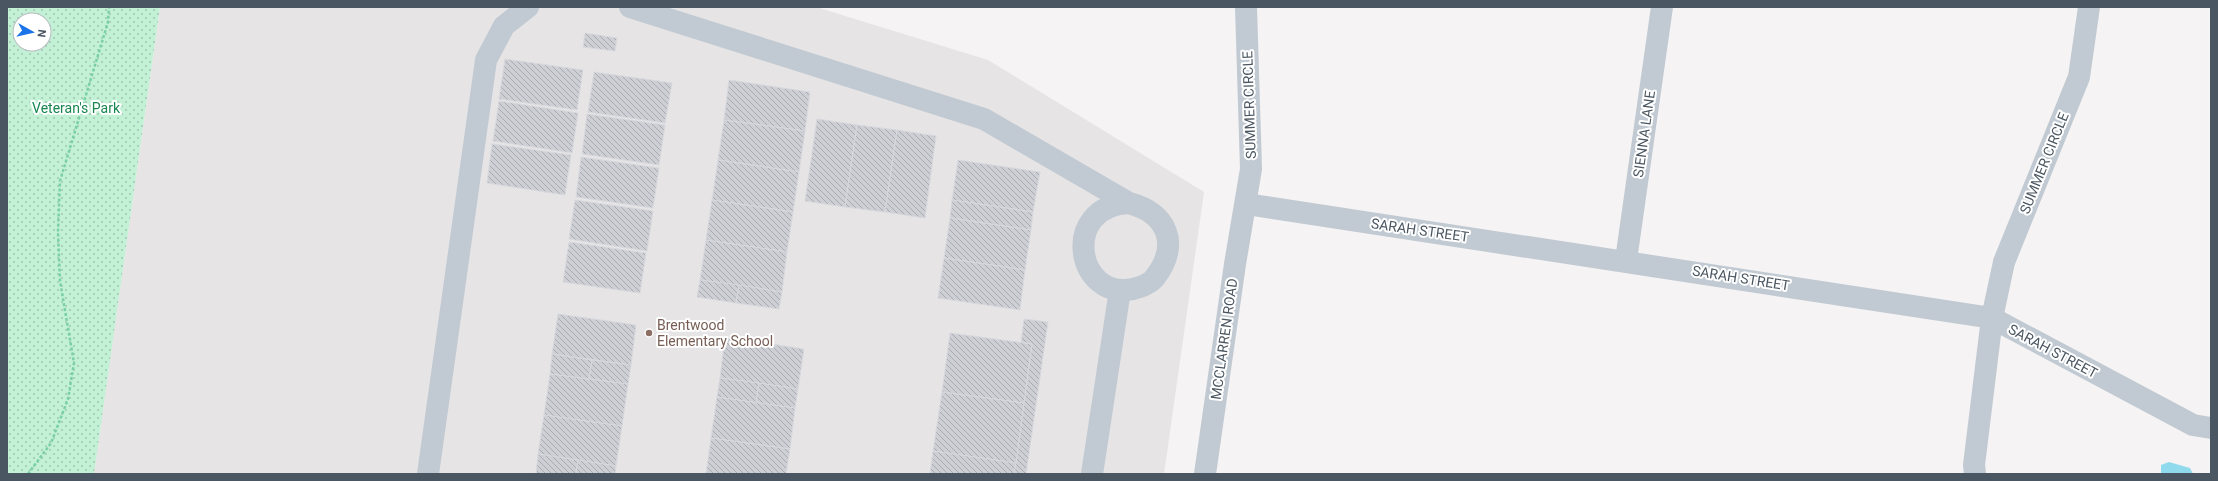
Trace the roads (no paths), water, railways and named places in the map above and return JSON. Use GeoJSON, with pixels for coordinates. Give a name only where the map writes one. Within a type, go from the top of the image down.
{"type":"FeatureCollection","features":[{"type":"Feature","properties":{"kind":"street"},"geometry":{"type":"LineString","coordinates":[[428,474],[486,60],[504,26],[528,7]]}},
{"type":"Feature","properties":{"kind":"street"},"geometry":{"type":"LineString","coordinates":[[630,7],[984,119],[1129,203],[1144,207],[1155,215],[1164,227],[1169,242],[1168,252],[1163,267],[1154,279],[1142,286],[1120,290],[1098,280],[1089,269],[1082,249],[1084,234],[1091,221],[1104,209],[1119,204],[1129,203]]}},
{"type":"Feature","properties":{"kind":"street","name":"SUMMER CIRCLE"},"geometry":{"type":"LineString","coordinates":[[1246,7],[1251,169],[1246,204]]}},
{"type":"Feature","properties":{"kind":"street","name":"SIENNA LANE"},"geometry":{"type":"LineString","coordinates":[[1626,260],[1662,7]]}},
{"type":"Feature","properties":{"kind":"street","name":"SUMMER CIRCLE"},"geometry":{"type":"LineString","coordinates":[[1975,474],[1974,465],[1992,318],[2004,262],[2079,77],[2089,7]]}},
{"type":"Feature","properties":{"kind":"street","name":"SARAH STREET"},"geometry":{"type":"LineString","coordinates":[[1246,204],[1626,260],[1992,318],[2193,425],[2211,428]]}},
{"type":"Feature","properties":{"kind":"street","name":"MCCLARREN ROAD"},"geometry":{"type":"LineString","coordinates":[[1206,474],[1235,264],[1246,204]]}},
{"type":"Feature","properties":{"kind":"street"},"geometry":{"type":"LineString","coordinates":[[1092,474],[1120,290]]}},
{"type":"Feature","properties":{"kind":"water"},"geometry":{"type":"Polygon","coordinates":[[[2169,462],[2190,468],[2193,474],[2161,474],[2161,465],[2169,462]]]}},
{"type":"Feature","properties":{"kind":"place","name":"Brentwood Elementary School"},"geometry":{"type":"Point","coordinates":[649,333]}},
{"type":"Feature","properties":{"kind":"park label","name":"Veteran's Park"},"geometry":{"type":"Point","coordinates":[76,108]}}]}
